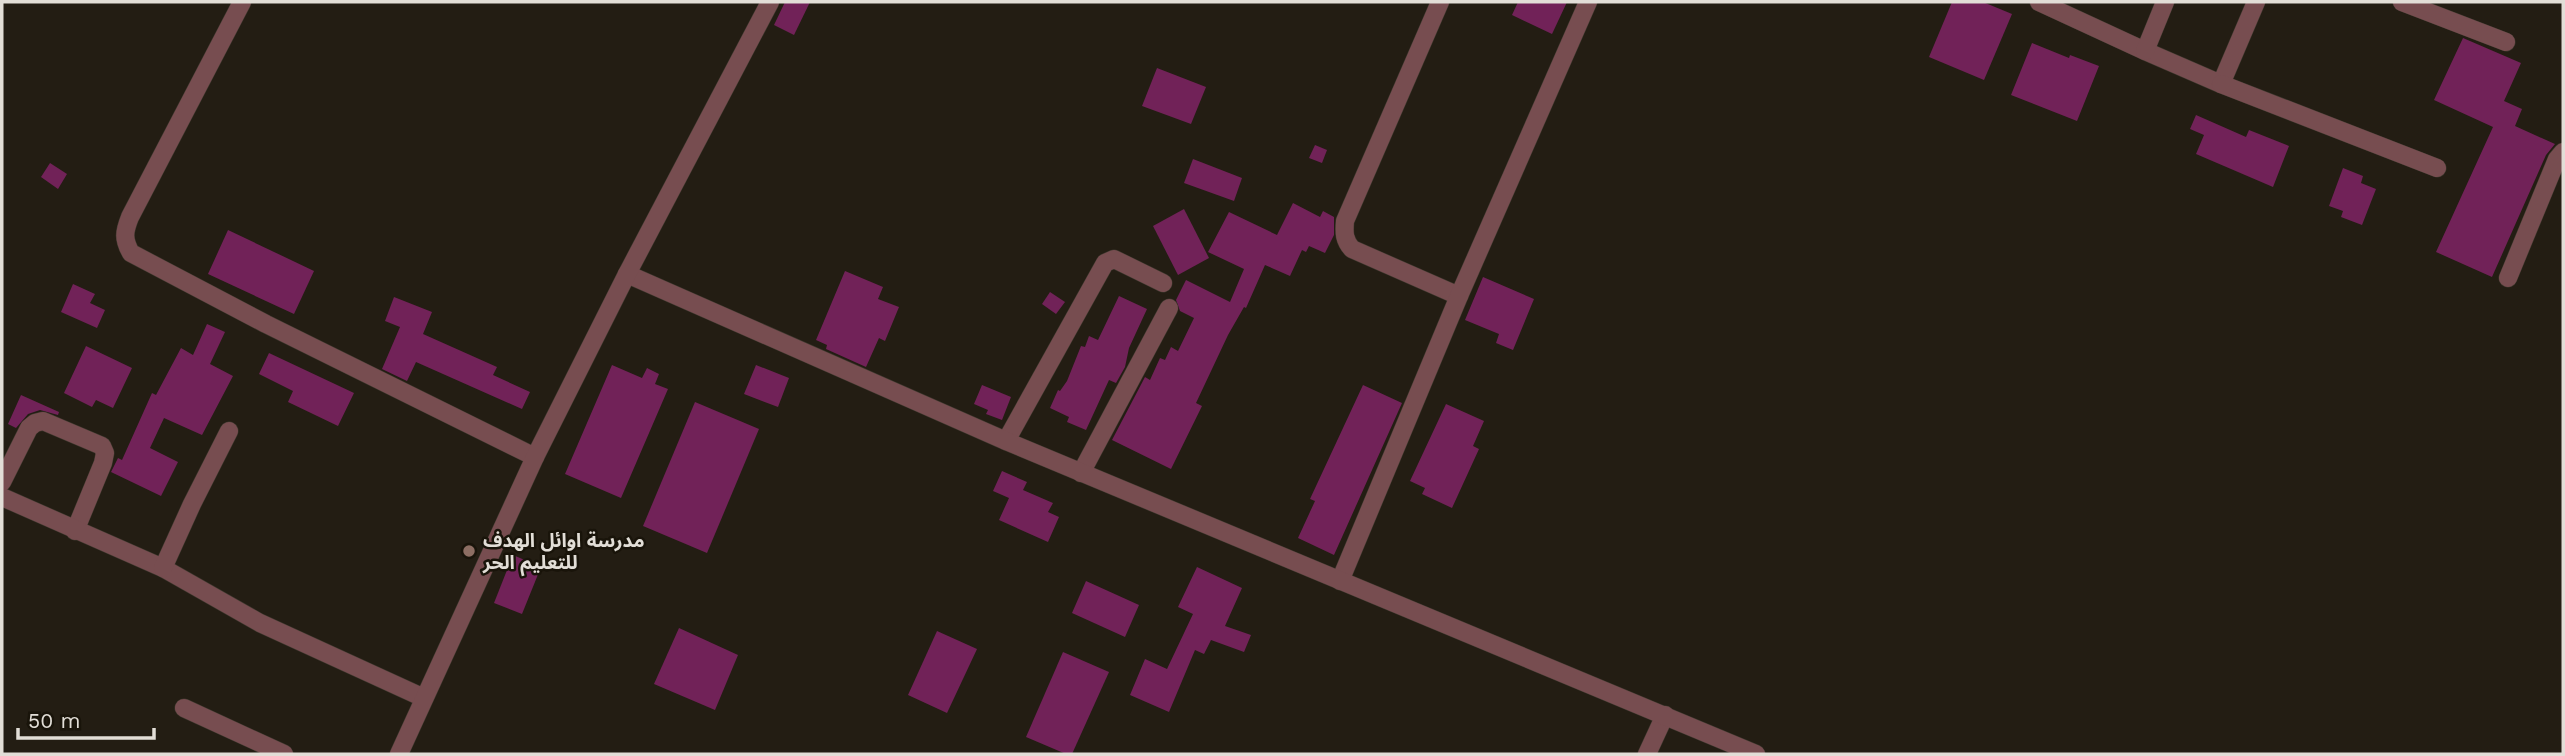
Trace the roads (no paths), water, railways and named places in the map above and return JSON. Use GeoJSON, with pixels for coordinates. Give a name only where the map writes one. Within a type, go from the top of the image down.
{"type":"FeatureCollection","features":[{"type":"Feature","properties":{"kind":"street"},"geometry":{"type":"LineString","coordinates":[[242,2],[130,217],[124,232],[125,242],[131,253],[266,324],[536,457]]}},
{"type":"Feature","properties":{"kind":"street"},"geometry":{"type":"LineString","coordinates":[[398,754],[536,457],[627,274],[770,2]]}},
{"type":"Feature","properties":{"kind":"street"},"geometry":{"type":"LineString","coordinates":[[1440,2],[1345,221],[1344,232],[1345,241],[1352,249],[1459,296]]}},
{"type":"Feature","properties":{"kind":"street"},"geometry":{"type":"LineString","coordinates":[[1340,581],[1459,296],[1588,2]]}},
{"type":"Feature","properties":{"kind":"street"},"geometry":{"type":"LineString","coordinates":[[2039,2],[2221,84],[2437,167]]}},
{"type":"Feature","properties":{"kind":"street"},"geometry":{"type":"LineString","coordinates":[[2145,51],[2165,2]]}},
{"type":"Feature","properties":{"kind":"street"},"geometry":{"type":"LineString","coordinates":[[2221,84],[2256,2]]}},
{"type":"Feature","properties":{"kind":"street"},"geometry":{"type":"LineString","coordinates":[[2402,2],[2506,42]]}},
{"type":"Feature","properties":{"kind":"street"},"geometry":{"type":"LineString","coordinates":[[2508,278],[2557,159],[2563,152]]}},
{"type":"Feature","properties":{"kind":"street"},"geometry":{"type":"LineString","coordinates":[[1006,441],[1105,262],[1114,259],[1163,283]]}},
{"type":"Feature","properties":{"kind":"street"},"geometry":{"type":"LineString","coordinates":[[627,274],[1081,473],[1756,754]]}},
{"type":"Feature","properties":{"kind":"street"},"geometry":{"type":"LineString","coordinates":[[1081,473],[1169,308]]}},
{"type":"Feature","properties":{"kind":"street"},"geometry":{"type":"LineString","coordinates":[[2,482],[23,438],[35,423],[43,421],[102,446],[105,453],[103,463],[75,531]]}},
{"type":"Feature","properties":{"kind":"street"},"geometry":{"type":"LineString","coordinates":[[163,568],[229,431]]}},
{"type":"Feature","properties":{"kind":"street"},"geometry":{"type":"LineString","coordinates":[[2,497],[163,568],[260,623],[424,698]]}},
{"type":"Feature","properties":{"kind":"street"},"geometry":{"type":"LineString","coordinates":[[184,708],[284,754]]}},
{"type":"Feature","properties":{"kind":"street"},"geometry":{"type":"LineString","coordinates":[[1647,754],[1665,715]]}},
{"type":"Feature","properties":{"kind":"place","name":"مدرسة اوائل الهدف للتعليم الحر"},"geometry":{"type":"Point","coordinates":[469,551]}}]}
